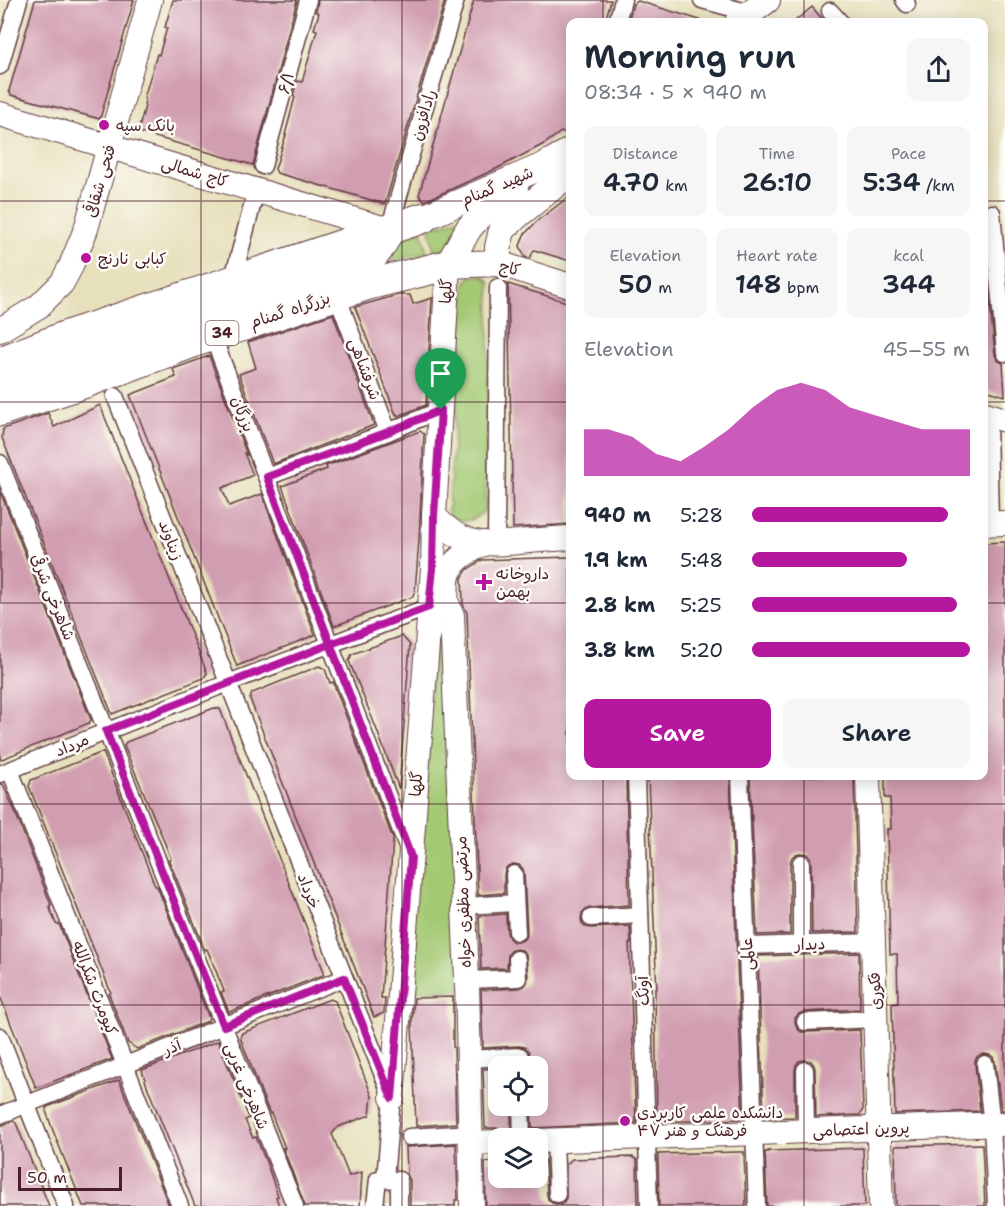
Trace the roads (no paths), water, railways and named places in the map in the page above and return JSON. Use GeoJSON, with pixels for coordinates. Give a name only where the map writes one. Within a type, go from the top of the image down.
{"type":"FeatureCollection","features":[{"type":"Feature","properties":{"kind":"highway"},"geometry":{"type":"LineString","coordinates":[[0,362],[66,336],[423,218]]}},
{"type":"Feature","properties":{"kind":"highway"},"geometry":{"type":"LineString","coordinates":[[0,385],[61,361],[364,263],[378,251],[389,230]]}},
{"type":"Feature","properties":{"kind":"highway","name":"بزرگراه گمنام"},"geometry":{"type":"LineString","coordinates":[[0,411],[87,382],[197,341],[367,285],[448,265]]}},
{"type":"Feature","properties":{"kind":"main road","name":"شهید گمنام"},"geometry":{"type":"LineString","coordinates":[[423,218],[566,154]]}},
{"type":"Feature","properties":{"kind":"main road"},"geometry":{"type":"LineString","coordinates":[[448,265],[469,228],[480,216],[543,166]]}},
{"type":"Feature","properties":{"kind":"main road"},"geometry":{"type":"LineString","coordinates":[[498,275],[498,247],[502,230],[566,176]]}},
{"type":"Feature","properties":{"kind":"main road","name":"کاج"},"geometry":{"type":"LineString","coordinates":[[448,265],[498,275]]}},
{"type":"Feature","properties":{"kind":"street"},"geometry":{"type":"LineString","coordinates":[[0,66],[19,0]]}},
{"type":"Feature","properties":{"kind":"street","name":"فتحی شقاقی"},"geometry":{"type":"LineString","coordinates":[[0,330],[39,306],[62,283],[86,229],[150,0]]}},
{"type":"Feature","properties":{"kind":"street","name":"۶/۱"},"geometry":{"type":"LineString","coordinates":[[262,166],[308,0]]}},
{"type":"Feature","properties":{"kind":"street","name":"رادافزون"},"geometry":{"type":"LineString","coordinates":[[389,230],[456,0]]}},
{"type":"Feature","properties":{"kind":"street"},"geometry":{"type":"LineString","coordinates":[[618,18],[623,0]]}},
{"type":"Feature","properties":{"kind":"street"},"geometry":{"type":"LineString","coordinates":[[702,0],[752,12]]}},
{"type":"Feature","properties":{"kind":"street","name":"کاج شمالی"},"geometry":{"type":"LineString","coordinates":[[0,114],[389,230]]}},
{"type":"Feature","properties":{"kind":"street"},"geometry":{"type":"LineString","coordinates":[[232,282],[256,191]]}},
{"type":"Feature","properties":{"kind":"street"},"geometry":{"type":"LineString","coordinates":[[992,213],[1005,353]]}},
{"type":"Feature","properties":{"kind":"street","name":"گلها"},"geometry":{"type":"LineString","coordinates":[[386,1179],[411,857],[438,604],[433,568],[434,516],[448,265]]}},
{"type":"Feature","properties":{"kind":"street"},"geometry":{"type":"LineString","coordinates":[[489,544],[498,275]]}},
{"type":"Feature","properties":{"kind":"street","name":"کاج"},"geometry":{"type":"LineString","coordinates":[[498,275],[566,285]]}},
{"type":"Feature","properties":{"kind":"street","name":"شرفشاهی"},"geometry":{"type":"LineString","coordinates":[[341,306],[388,432]]}},
{"type":"Feature","properties":{"kind":"street","name":"بزرگان"},"geometry":{"type":"LineString","coordinates":[[218,351],[411,857]]}},
{"type":"Feature","properties":{"kind":"street","name":"زیناوند"},"geometry":{"type":"LineString","coordinates":[[115,396],[228,683]]}},
{"type":"Feature","properties":{"kind":"street"},"geometry":{"type":"LineString","coordinates":[[267,477],[441,410]]}},
{"type":"Feature","properties":{"kind":"street"},"geometry":{"type":"LineString","coordinates":[[992,418],[992,524]]}},
{"type":"Feature","properties":{"kind":"street","name":"شاهرخی شرقی"},"geometry":{"type":"LineString","coordinates":[[0,463],[106,731]]}},
{"type":"Feature","properties":{"kind":"street"},"geometry":{"type":"LineString","coordinates":[[434,516],[446,529],[456,535],[489,544]]}},
{"type":"Feature","properties":{"kind":"street"},"geometry":{"type":"LineString","coordinates":[[438,604],[453,565],[470,550],[489,544],[566,538]]}},
{"type":"Feature","properties":{"kind":"street","name":"مرداد"},"geometry":{"type":"LineString","coordinates":[[5,772],[228,683],[438,604]]}},
{"type":"Feature","properties":{"kind":"street","name":"مرتضی مظفری خواه"},"geometry":{"type":"LineString","coordinates":[[438,604],[452,615],[467,980],[472,1206]]}},
{"type":"Feature","properties":{"kind":"street","name":"خرداد"},"geometry":{"type":"LineString","coordinates":[[228,683],[392,1098]]}},
{"type":"Feature","properties":{"kind":"street","name":"شاهرخی غربی"},"geometry":{"type":"LineString","coordinates":[[106,731],[295,1206]]}},
{"type":"Feature","properties":{"kind":"street","name":"کیومرث شکرالله"},"geometry":{"type":"LineString","coordinates":[[5,772],[126,1065],[180,1206]]}},
{"type":"Feature","properties":{"kind":"street","name":"آونگ"},"geometry":{"type":"LineString","coordinates":[[636,780],[649,1206]]}},
{"type":"Feature","properties":{"kind":"street","name":"عالمی"},"geometry":{"type":"LineString","coordinates":[[740,780],[757,1206]]}},
{"type":"Feature","properties":{"kind":"street","name":"فکوری"},"geometry":{"type":"LineString","coordinates":[[868,780],[881,1206]]}},
{"type":"Feature","properties":{"kind":"street"},"geometry":{"type":"LineString","coordinates":[[801,863],[801,944]]}},
{"type":"Feature","properties":{"kind":"street"},"geometry":{"type":"LineString","coordinates":[[514,874],[517,932]]}},
{"type":"Feature","properties":{"kind":"street"},"geometry":{"type":"LineString","coordinates":[[464,906],[516,903]]}},
{"type":"Feature","properties":{"kind":"street"},"geometry":{"type":"LineString","coordinates":[[591,918],[640,915]]}},
{"type":"Feature","properties":{"kind":"street","name":"دیدار"},"geometry":{"type":"LineString","coordinates":[[747,946],[873,942]]}},
{"type":"Feature","properties":{"kind":"street"},"geometry":{"type":"LineString","coordinates":[[467,980],[518,978],[516,959]]}},
{"type":"Feature","properties":{"kind":"street","name":"آذر"},"geometry":{"type":"LineString","coordinates":[[0,1115],[344,978]]}},
{"type":"Feature","properties":{"kind":"street"},"geometry":{"type":"LineString","coordinates":[[806,1022],[876,1019]]}},
{"type":"Feature","properties":{"kind":"street"},"geometry":{"type":"LineString","coordinates":[[0,1036],[66,1206]]}},
{"type":"Feature","properties":{"kind":"street"},"geometry":{"type":"LineString","coordinates":[[469,1059],[488,1058]]}},
{"type":"Feature","properties":{"kind":"street"},"geometry":{"type":"LineString","coordinates":[[985,1064],[998,1124],[996,1206]]}},
{"type":"Feature","properties":{"kind":"street"},"geometry":{"type":"LineString","coordinates":[[806,1070],[806,1131]]}},
{"type":"Feature","properties":{"kind":"street","name":"پروین اعتصامی"},"geometry":{"type":"LineString","coordinates":[[548,1140],[998,1124]]}},
{"type":"Feature","properties":{"kind":"street"},"geometry":{"type":"LineString","coordinates":[[409,1137],[488,1141]]}},
{"type":"Feature","properties":{"kind":"street"},"geometry":{"type":"LineString","coordinates":[[548,1150],[557,1194]]}},
{"type":"Feature","properties":{"kind":"street"},"geometry":{"type":"LineString","coordinates":[[375,1206],[377,1179],[399,1180],[399,1206]]}},
{"type":"Feature","properties":{"kind":"place","name":"بانک سپه"},"geometry":{"type":"Point","coordinates":[104,125]}},
{"type":"Feature","properties":{"kind":"place","name":"کبابی نارنج"},"geometry":{"type":"Point","coordinates":[86,258]}},
{"type":"Feature","properties":{"kind":"place","name":"داروخانه بهمن"},"geometry":{"type":"Point","coordinates":[484,582]}},
{"type":"Feature","properties":{"kind":"place","name":"دانشکده علمی کاربردی فرهنگ و هنر ۴۷"},"geometry":{"type":"Point","coordinates":[625,1121]}}]}
